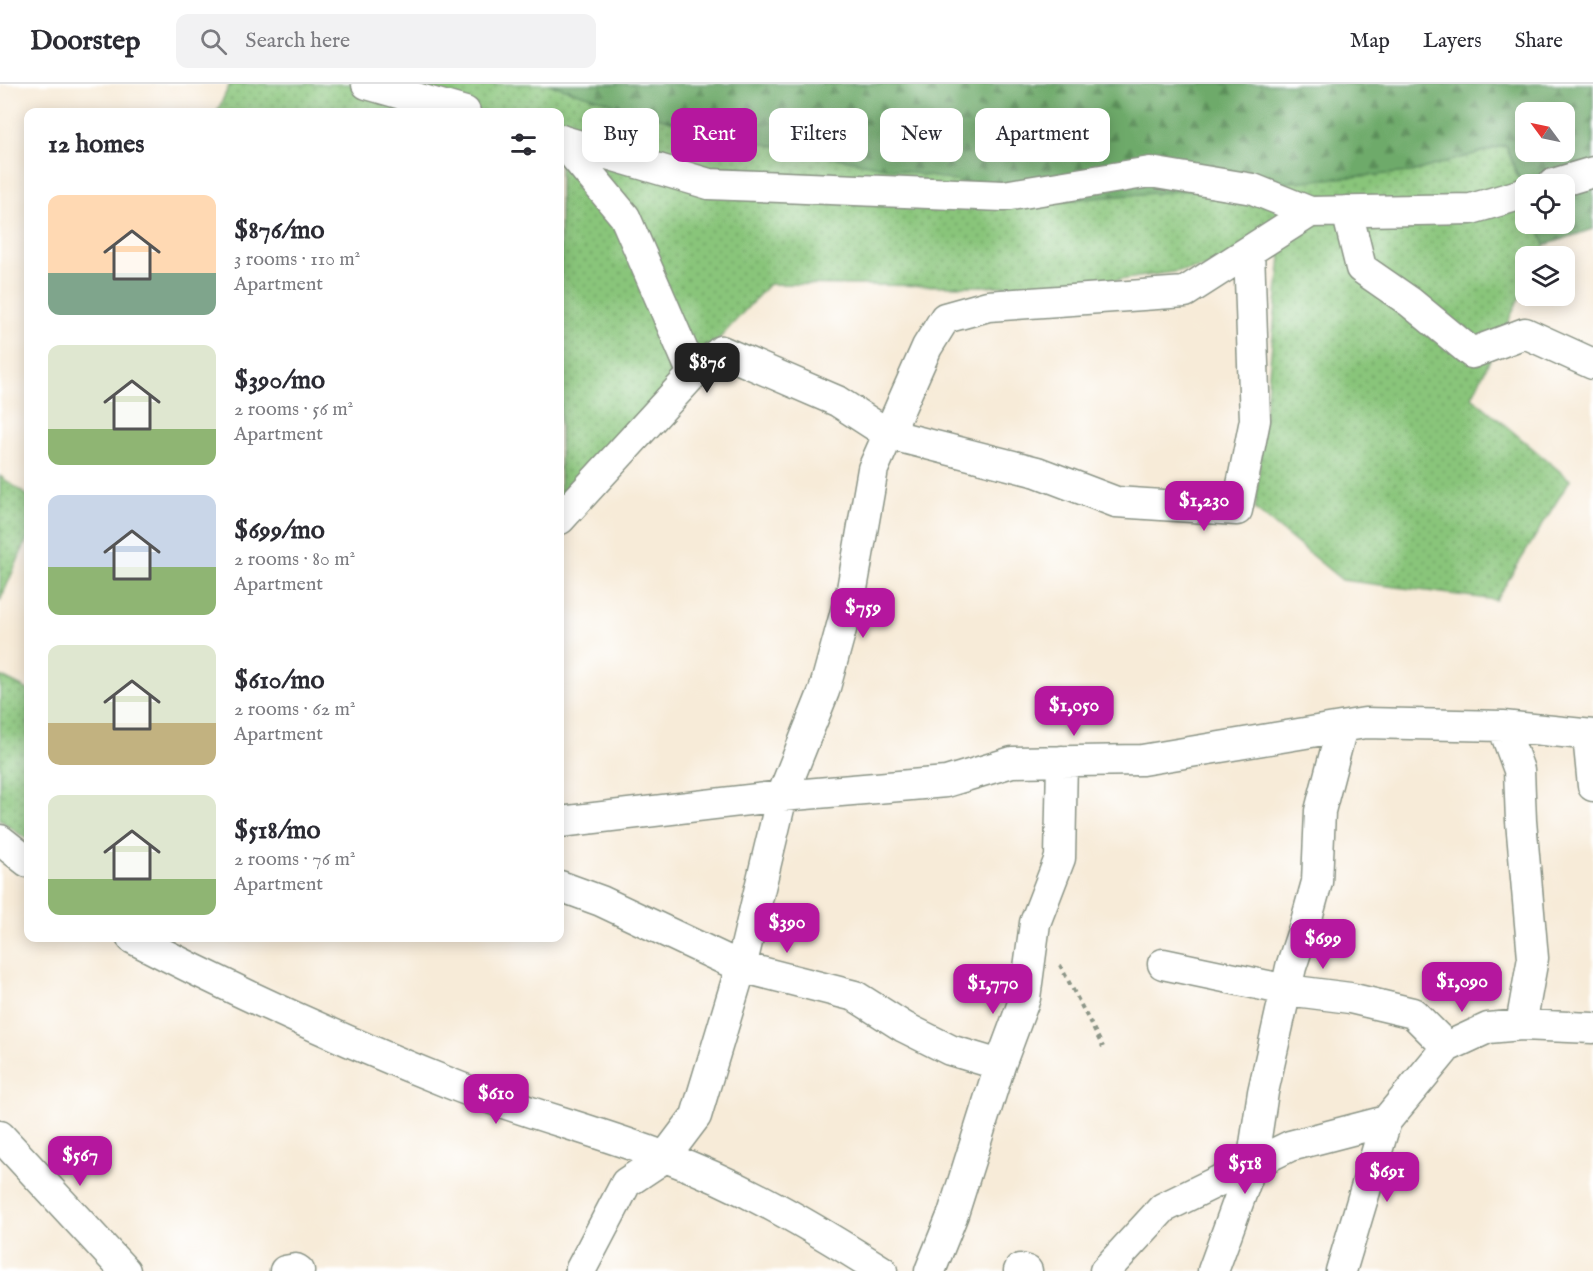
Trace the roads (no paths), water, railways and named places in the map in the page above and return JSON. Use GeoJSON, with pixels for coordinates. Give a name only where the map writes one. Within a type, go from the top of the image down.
{"type":"FeatureCollection","features":[{"type":"Feature","properties":{"kind":"street"},"geometry":{"type":"LineString","coordinates":[[367,84],[451,108]]}},
{"type":"Feature","properties":{"kind":"street"},"geometry":{"type":"LineString","coordinates":[[564,141],[709,184],[1004,196],[1150,172],[1252,189],[1310,212],[1471,209],[1515,196]]}},
{"type":"Feature","properties":{"kind":"street"},"geometry":{"type":"LineString","coordinates":[[564,145],[625,217],[693,374]]}},
{"type":"Feature","properties":{"kind":"street"},"geometry":{"type":"LineString","coordinates":[[1575,177],[1593,172]]}},
{"type":"Feature","properties":{"kind":"street"},"geometry":{"type":"LineString","coordinates":[[1347,211],[1360,268],[1410,302],[1472,353],[1525,333],[1593,364]]}},
{"type":"Feature","properties":{"kind":"street"},"geometry":{"type":"LineString","coordinates":[[580,1271],[626,1183],[665,1156],[696,1116],[741,967],[782,796],[827,680],[852,590],[873,469],[927,347],[945,318],[988,306],[1185,292],[1310,212]]}},
{"type":"Feature","properties":{"kind":"street"},"geometry":{"type":"LineString","coordinates":[[564,515],[693,374],[721,351],[837,401],[888,434],[1037,472],[1116,502],[1237,510],[1255,420],[1250,251]]}},
{"type":"Feature","properties":{"kind":"street"},"geometry":{"type":"LineString","coordinates":[[564,822],[782,796],[946,782],[1012,762],[1142,760],[1365,723],[1503,726],[1590,735],[1593,786]]}},
{"type":"Feature","properties":{"kind":"street"},"geometry":{"type":"LineString","coordinates":[[1503,726],[1519,770],[1533,958],[1521,1025]]}},
{"type":"Feature","properties":{"kind":"street"},"geometry":{"type":"LineString","coordinates":[[1213,1271],[1252,1164],[1263,1092],[1287,990],[1317,882],[1320,811],[1342,727]]}},
{"type":"Feature","properties":{"kind":"street"},"geometry":{"type":"LineString","coordinates":[[930,1271],[953,1214],[1000,1065],[1025,998],[1035,923],[1060,858],[1062,762]]}},
{"type":"Feature","properties":{"kind":"street"},"geometry":{"type":"LineString","coordinates":[[564,887],[601,901],[741,967],[855,996],[904,1027],[950,1050],[1000,1065]]}},
{"type":"Feature","properties":{"kind":"street"},"geometry":{"type":"LineString","coordinates":[[140,942],[198,971],[460,1087],[665,1156],[715,1177],[824,1234],[882,1271]]}},
{"type":"Feature","properties":{"kind":"street"},"geometry":{"type":"LineString","coordinates":[[1163,964],[1287,990],[1350,998],[1413,1013],[1447,1047]]}},
{"type":"Feature","properties":{"kind":"street"},"geometry":{"type":"LineString","coordinates":[[1341,1271],[1386,1121],[1447,1047],[1488,1028],[1521,1025],[1593,1028]]}},
{"type":"Feature","properties":{"kind":"street"},"geometry":{"type":"LineString","coordinates":[[1105,1271],[1163,1208],[1290,1146],[1386,1121]]}},
{"type":"Feature","properties":{"kind":"street"},"geometry":{"type":"LineString","coordinates":[[0,1136],[125,1271]]}},
{"type":"Feature","properties":{"kind":"street"},"geometry":{"type":"LineString","coordinates":[[285,1271],[296,1269],[299,1271]]}},
{"type":"Feature","properties":{"kind":"street"},"geometry":{"type":"LineString","coordinates":[[1019,1271],[1020,1269],[1027,1271]]}}]}
